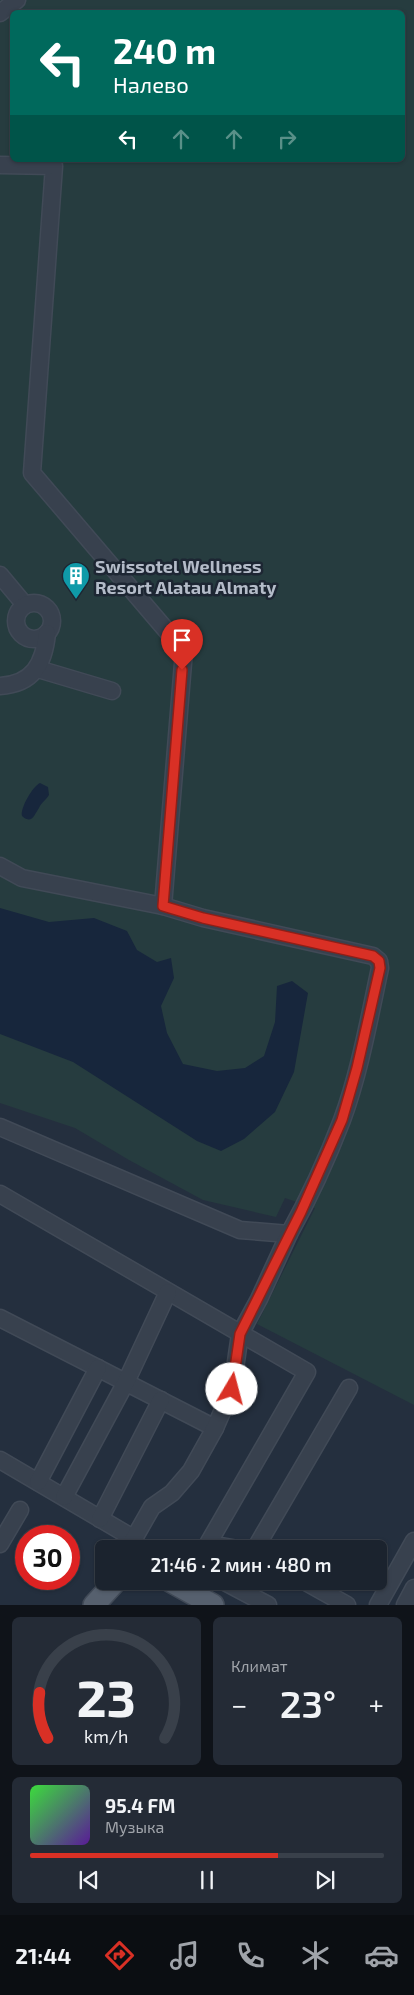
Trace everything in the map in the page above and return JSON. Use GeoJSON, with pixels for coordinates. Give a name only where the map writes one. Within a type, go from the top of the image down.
{"type":"FeatureCollection","features":[{"type":"Feature","properties":{"kind":"main road"},"geometry":{"type":"LineString","coordinates":[[94,1605],[107,1590]]}},
{"type":"Feature","properties":{"kind":"main road"},"geometry":{"type":"LineString","coordinates":[[190,1590],[214,1605]]}},
{"type":"Feature","properties":{"kind":"street"},"geometry":{"type":"LineString","coordinates":[[0,13],[17,0]]}},
{"type":"Feature","properties":{"kind":"street"},"geometry":{"type":"LineString","coordinates":[[0,164],[54,166],[32,473],[184,651],[163,906]]}},
{"type":"Feature","properties":{"kind":"street"},"geometry":{"type":"LineString","coordinates":[[0,575],[7,590],[25,606]]}},
{"type":"Feature","properties":{"kind":"street"},"geometry":{"type":"LineString","coordinates":[[0,686],[14,685],[38,668],[46,652],[47,633],[52,623],[49,612],[41,604],[30,603],[20,609],[16,625],[22,635],[38,639],[47,633]]}},
{"type":"Feature","properties":{"kind":"street"},"geometry":{"type":"LineString","coordinates":[[38,668],[112,691]]}},
{"type":"Feature","properties":{"kind":"street"},"geometry":{"type":"LineString","coordinates":[[0,866],[22,878],[163,906],[203,918],[373,956],[379,961],[380,968],[366,1030],[342,1120],[305,1203],[240,1334],[232,1389],[216,1428],[191,1471],[172,1493],[152,1507],[133,1540]]}},
{"type":"Feature","properties":{"kind":"street"},"geometry":{"type":"LineString","coordinates":[[0,1127],[240,1230],[289,1234]]}},
{"type":"Feature","properties":{"kind":"street"},"geometry":{"type":"LineString","coordinates":[[0,1194],[307,1372],[209,1540]]}},
{"type":"Feature","properties":{"kind":"street"},"geometry":{"type":"LineString","coordinates":[[64,1497],[126,1382],[168,1292]]}},
{"type":"Feature","properties":{"kind":"street"},"geometry":{"type":"LineString","coordinates":[[0,1318],[216,1428]]}},
{"type":"Feature","properties":{"kind":"street"},"geometry":{"type":"LineString","coordinates":[[38,1482],[98,1368]]}},
{"type":"Feature","properties":{"kind":"street"},"geometry":{"type":"LineString","coordinates":[[260,1540],[349,1388]]}},
{"type":"Feature","properties":{"kind":"street"},"geometry":{"type":"LineString","coordinates":[[100,1518],[162,1400]]}},
{"type":"Feature","properties":{"kind":"street"},"geometry":{"type":"LineString","coordinates":[[0,1460],[100,1518],[127,1540]]}},
{"type":"Feature","properties":{"kind":"street"},"geometry":{"type":"LineString","coordinates":[[0,1544],[20,1510]]}},
{"type":"Feature","properties":{"kind":"street"},"geometry":{"type":"LineString","coordinates":[[378,1605],[414,1542]]}},
{"type":"Feature","properties":{"kind":"street"},"geometry":{"type":"LineString","coordinates":[[405,1605],[414,1588]]}},
{"type":"Feature","properties":{"kind":"street"},"geometry":{"type":"LineString","coordinates":[[240,1590],[268,1605]]}},
{"type":"Feature","properties":{"kind":"street"},"geometry":{"type":"LineString","coordinates":[[320,1590],[347,1605]]}},
{"type":"Feature","properties":{"kind":"green space"},"geometry":{"type":"Polygon","coordinates":[[[0,0],[414,0],[414,1405],[257,1324],[315,1208],[285,1198],[276,1217],[203,1200],[75,1128],[0,1103],[0,0]]]}},
{"type":"Feature","properties":{"kind":"water"},"geometry":{"type":"Polygon","coordinates":[[[40,783],[48,787],[49,795],[32,818],[25,819],[22,816],[22,812],[25,803],[34,788],[40,783]]]}},
{"type":"Feature","properties":{"kind":"water"},"geometry":{"type":"Polygon","coordinates":[[[0,908],[49,922],[94,918],[127,931],[137,950],[157,962],[171,958],[174,978],[161,1006],[167,1033],[183,1064],[217,1071],[245,1068],[264,1056],[275,1022],[277,986],[292,981],[308,993],[294,1072],[275,1112],[244,1139],[221,1151],[197,1141],[73,1062],[0,1034],[0,908]]]}},
{"type":"Feature","properties":{"kind":"place","name":"Swissotel Wellness Resort Alatau Almaty"},"geometry":{"type":"Point","coordinates":[76,600]}},
{"type":"Feature","properties":{"kind":"route"},"geometry":{"type":"LineString","coordinates":[[182,670],[163,906],[203,918],[373,956],[379,961],[380,968],[357,1068],[342,1120],[301,1212],[240,1334],[232,1389]]}}]}
